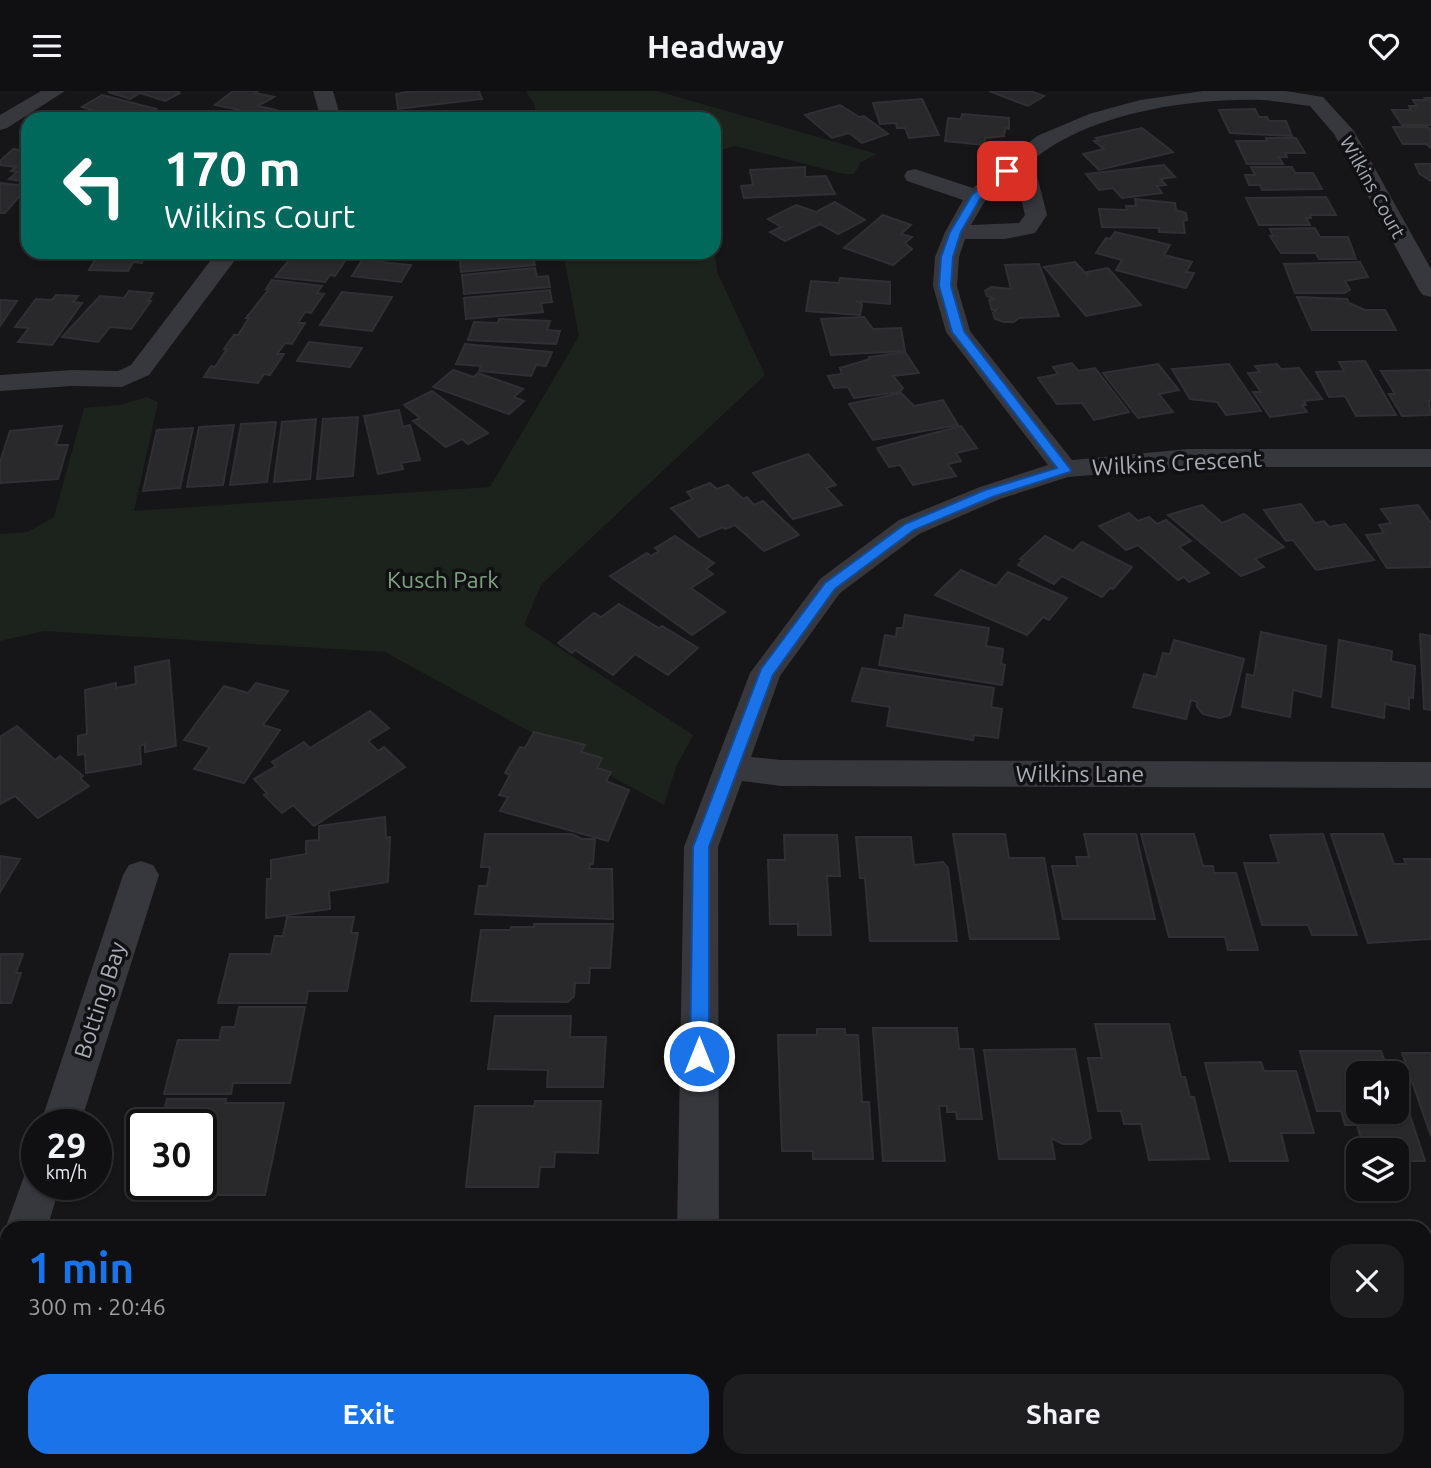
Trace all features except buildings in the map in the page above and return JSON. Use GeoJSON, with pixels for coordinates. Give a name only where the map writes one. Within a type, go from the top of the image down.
{"type":"FeatureCollection","features":[{"type":"Feature","properties":{"kind":"street"},"geometry":{"type":"LineString","coordinates":[[0,124],[55,91]]}},
{"type":"Feature","properties":{"kind":"street"},"geometry":{"type":"LineString","coordinates":[[323,91],[329,112]]}},
{"type":"Feature","properties":{"kind":"street","name":"Wilkins Court"},"geometry":{"type":"LineString","coordinates":[[1065,470],[958,332],[945,286],[947,257],[956,232],[976,197],[1044,140],[1096,118],[1147,104],[1262,94],[1316,101],[1343,131],[1431,290]]}},
{"type":"Feature","properties":{"kind":"street"},"geometry":{"type":"LineString","coordinates":[[956,232],[1005,232],[1027,228],[1036,215],[1022,158]]}},
{"type":"Feature","properties":{"kind":"street"},"geometry":{"type":"LineString","coordinates":[[915,176],[976,197]]}},
{"type":"Feature","properties":{"kind":"street"},"geometry":{"type":"LineString","coordinates":[[0,383],[72,378],[122,379],[140,370],[224,259]]}},
{"type":"Feature","properties":{"kind":"street","name":"Wilkins Crescent"},"geometry":{"type":"LineString","coordinates":[[698,1221],[701,847],[766,673],[830,586],[909,527],[990,493],[1065,470],[1188,458],[1431,459]]}},
{"type":"Feature","properties":{"kind":"street","name":"Wilkins Lane"},"geometry":{"type":"LineString","coordinates":[[730,767],[781,773],[1431,775]]}},
{"type":"Feature","properties":{"kind":"street","name":"Botting Bay"},"geometry":{"type":"LineString","coordinates":[[65,1109],[141,875]]}},
{"type":"Feature","properties":{"kind":"street"},"geometry":{"type":"LineString","coordinates":[[29,1221],[35,1200]]}},
{"type":"Feature","properties":{"kind":"green space"},"geometry":{"type":"Polygon","coordinates":[[[526,91],[657,91],[877,154],[861,162],[854,174],[844,174],[735,146],[721,150],[721,112],[536,112],[526,91]]]}},
{"type":"Feature","properties":{"kind":"green space","name":"Kusch Park"},"geometry":{"type":"Polygon","coordinates":[[[564,259],[716,259],[717,272],[765,375],[541,585],[524,625],[693,735],[676,767],[664,805],[385,652],[44,631],[0,641],[0,534],[28,532],[54,517],[84,408],[120,405],[147,397],[158,402],[134,511],[490,487],[579,336],[564,259]]]}},
{"type":"Feature","properties":{"kind":"route"},"geometry":{"type":"LineString","coordinates":[[699,1056],[701,847],[766,673],[830,586],[909,527],[990,493],[1065,470],[958,332],[945,286],[947,257],[956,232],[976,197],[1007,171]]}}]}
